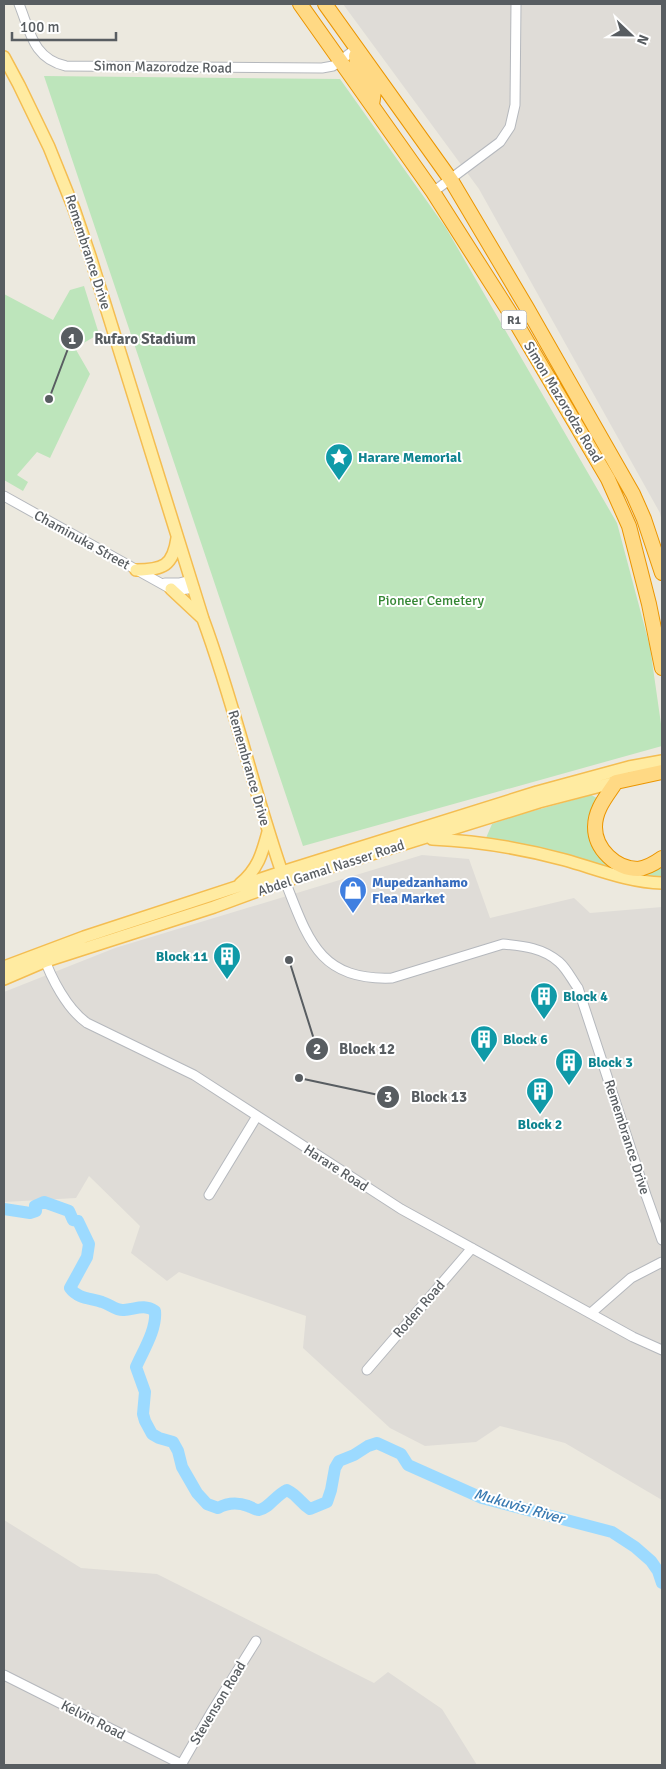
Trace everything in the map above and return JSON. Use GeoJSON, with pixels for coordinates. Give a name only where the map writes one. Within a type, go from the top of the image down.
{"type":"FeatureCollection","features":[{"type":"Feature","properties":{"kind":"highway","name":"Simon Mazorodze Road"},"geometry":{"type":"LineString","coordinates":[[300,4],[434,192],[512,316],[597,459],[620,503],[629,526],[657,637],[662,668]]}},
{"type":"Feature","properties":{"kind":"highway","name":"Simon Mazorodze Road"},"geometry":{"type":"LineString","coordinates":[[325,4],[451,180],[528,308],[624,477],[644,519],[662,572]]}},
{"type":"Feature","properties":{"kind":"highway"},"geometry":{"type":"LineString","coordinates":[[358,48],[357,63],[374,91],[372,105]]}},
{"type":"Feature","properties":{"kind":"highway","name":"Abdel Gamal Nasser Road"},"geometry":{"type":"LineString","coordinates":[[616,782],[660,767]]}},
{"type":"Feature","properties":{"kind":"highway"},"geometry":{"type":"LineString","coordinates":[[616,782],[600,807],[597,816],[595,828],[602,850],[610,858],[627,868],[639,869],[648,867],[662,858]]}},
{"type":"Feature","properties":{"kind":"main road","name":"Remembrance Drive"},"geometry":{"type":"LineString","coordinates":[[4,57],[40,128],[68,192],[90,256],[203,619],[215,652],[268,832],[284,876]]}},
{"type":"Feature","properties":{"kind":"main road"},"geometry":{"type":"LineString","coordinates":[[136,570],[154,570],[166,564],[175,551],[178,534]]}},
{"type":"Feature","properties":{"kind":"main road"},"geometry":{"type":"LineString","coordinates":[[171,589],[203,619]]}},
{"type":"Feature","properties":{"kind":"main road","name":"Abdel Gamal Nasser Road"},"geometry":{"type":"LineString","coordinates":[[4,967],[214,907],[284,876],[537,792],[629,767],[660,767]]}},
{"type":"Feature","properties":{"kind":"main road","name":"Abdel Gamal Nasser Road"},"geometry":{"type":"LineString","coordinates":[[4,979],[44,956],[235,888],[423,839],[539,802],[616,782]]}},
{"type":"Feature","properties":{"kind":"main road"},"geometry":{"type":"LineString","coordinates":[[235,888],[252,874],[262,856],[268,832]]}},
{"type":"Feature","properties":{"kind":"main road"},"geometry":{"type":"LineString","coordinates":[[423,839],[474,841],[500,845],[636,880],[662,883]]}},
{"type":"Feature","properties":{"kind":"street","name":"Simon Mazorodze Road"},"geometry":{"type":"LineString","coordinates":[[19,4],[36,48],[50,61],[66,66],[322,68],[333,66],[358,48]]}},
{"type":"Feature","properties":{"kind":"street"},"geometry":{"type":"LineString","coordinates":[[434,192],[500,142],[510,127],[515,105],[516,4]]}},
{"type":"Feature","properties":{"kind":"street","name":"Chaminuka Street"},"geometry":{"type":"LineString","coordinates":[[5,501],[171,589]]}},
{"type":"Feature","properties":{"kind":"street"},"geometry":{"type":"LineString","coordinates":[[160,583],[192,584]]}},
{"type":"Feature","properties":{"kind":"street"},"geometry":{"type":"LineString","coordinates":[[171,589],[180,590],[192,584]]}},
{"type":"Feature","properties":{"kind":"street","name":"Remembrance Drive"},"geometry":{"type":"LineString","coordinates":[[284,876],[297,912],[314,947],[329,962],[353,975],[375,979],[392,978],[503,944],[540,950],[560,963],[578,988],[662,1240]]}},
{"type":"Feature","properties":{"kind":"street","name":"Harare Road"},"geometry":{"type":"LineString","coordinates":[[44,956],[65,999],[82,1020],[194,1075],[401,1209],[633,1337],[662,1350]]}},
{"type":"Feature","properties":{"kind":"street"},"geometry":{"type":"LineString","coordinates":[[209,1195],[257,1116]]}},
{"type":"Feature","properties":{"kind":"street","name":"Roden Road"},"geometry":{"type":"LineString","coordinates":[[367,1370],[472,1248]]}},
{"type":"Feature","properties":{"kind":"street"},"geometry":{"type":"LineString","coordinates":[[591,1313],[631,1278],[662,1262]]}},
{"type":"Feature","properties":{"kind":"street","name":"Stevenson Road"},"geometry":{"type":"LineString","coordinates":[[182,1765],[211,1713],[256,1641]]}},
{"type":"Feature","properties":{"kind":"street","name":"Kelvin Road"},"geometry":{"type":"LineString","coordinates":[[4,1675],[182,1765]]}},
{"type":"Feature","properties":{"kind":"shaded area"},"geometry":{"type":"Polygon","coordinates":[[[343,4],[662,4],[662,522],[660,513],[479,189],[343,4]]]}},
{"type":"Feature","properties":{"kind":"shaded area"},"geometry":{"type":"Polygon","coordinates":[[[422,855],[469,859],[490,918],[574,898],[590,913],[662,907],[662,1500],[565,1443],[500,1426],[476,1442],[425,1446],[390,1428],[303,1348],[306,1316],[179,1272],[167,1281],[131,1253],[140,1226],[89,1176],[76,1198],[4,1202],[4,992],[115,948],[422,855]]]}},
{"type":"Feature","properties":{"kind":"shaded area"},"geometry":{"type":"Polygon","coordinates":[[[4,1520],[81,1568],[157,1574],[374,1683],[388,1672],[442,1709],[477,1765],[4,1765],[4,1520]]]}},
{"type":"Feature","properties":{"kind":"green space","name":"Pioneer Cemetery"},"geometry":{"type":"Polygon","coordinates":[[[44,76],[340,79],[446,228],[617,523],[650,647],[662,731],[662,746],[303,846],[44,76]]]}},
{"type":"Feature","properties":{"kind":"green space"},"geometry":{"type":"Polygon","coordinates":[[[84,286],[99,334],[75,348],[90,374],[50,458],[37,452],[17,475],[28,482],[23,491],[4,480],[4,294],[53,320],[70,290],[84,286]]]}},
{"type":"Feature","properties":{"kind":"green space"},"geometry":{"type":"Polygon","coordinates":[[[591,795],[599,799],[587,822],[590,838],[614,868],[662,862],[662,878],[650,879],[547,851],[486,838],[492,824],[591,795]]]}},
{"type":"Feature","properties":{"kind":"waterway","name":"Mukuvisi River"},"geometry":{"type":"LineString","coordinates":[[4,1209],[30,1213],[36,1211],[35,1206],[44,1202],[69,1211],[73,1220],[78,1221],[89,1244],[87,1257],[70,1288],[73,1292],[118,1309],[144,1307],[155,1311],[152,1332],[136,1367],[145,1392],[143,1414],[152,1434],[173,1442],[178,1451],[182,1467],[197,1493],[207,1504],[218,1508],[229,1504],[240,1504],[259,1510],[266,1507],[287,1490],[310,1509],[327,1502],[335,1468],[339,1461],[377,1443],[401,1454],[408,1465],[482,1498],[612,1532],[635,1547],[651,1561],[658,1571],[662,1583]]}},
{"type":"Feature","properties":{"kind":"place","name":"Rufaro Stadium"},"geometry":{"type":"Point","coordinates":[49,399]}},
{"type":"Feature","properties":{"kind":"place","name":"Harare Memorial"},"geometry":{"type":"Point","coordinates":[339,481]}},
{"type":"Feature","properties":{"kind":"place","name":"Mupedzanhamo Flea Market"},"geometry":{"type":"Point","coordinates":[353,914]}},
{"type":"Feature","properties":{"kind":"place","name":"Block 12"},"geometry":{"type":"Point","coordinates":[289,960]}},
{"type":"Feature","properties":{"kind":"place","name":"Block 11"},"geometry":{"type":"Point","coordinates":[227,980]}},
{"type":"Feature","properties":{"kind":"place","name":"Block 4"},"geometry":{"type":"Point","coordinates":[544,1020]}},
{"type":"Feature","properties":{"kind":"place","name":"Block 6"},"geometry":{"type":"Point","coordinates":[484,1063]}},
{"type":"Feature","properties":{"kind":"place","name":"Block 13"},"geometry":{"type":"Point","coordinates":[299,1078]}},
{"type":"Feature","properties":{"kind":"place","name":"Block 3"},"geometry":{"type":"Point","coordinates":[569,1086]}},
{"type":"Feature","properties":{"kind":"place","name":"Block 2"},"geometry":{"type":"Point","coordinates":[540,1115]}}]}
